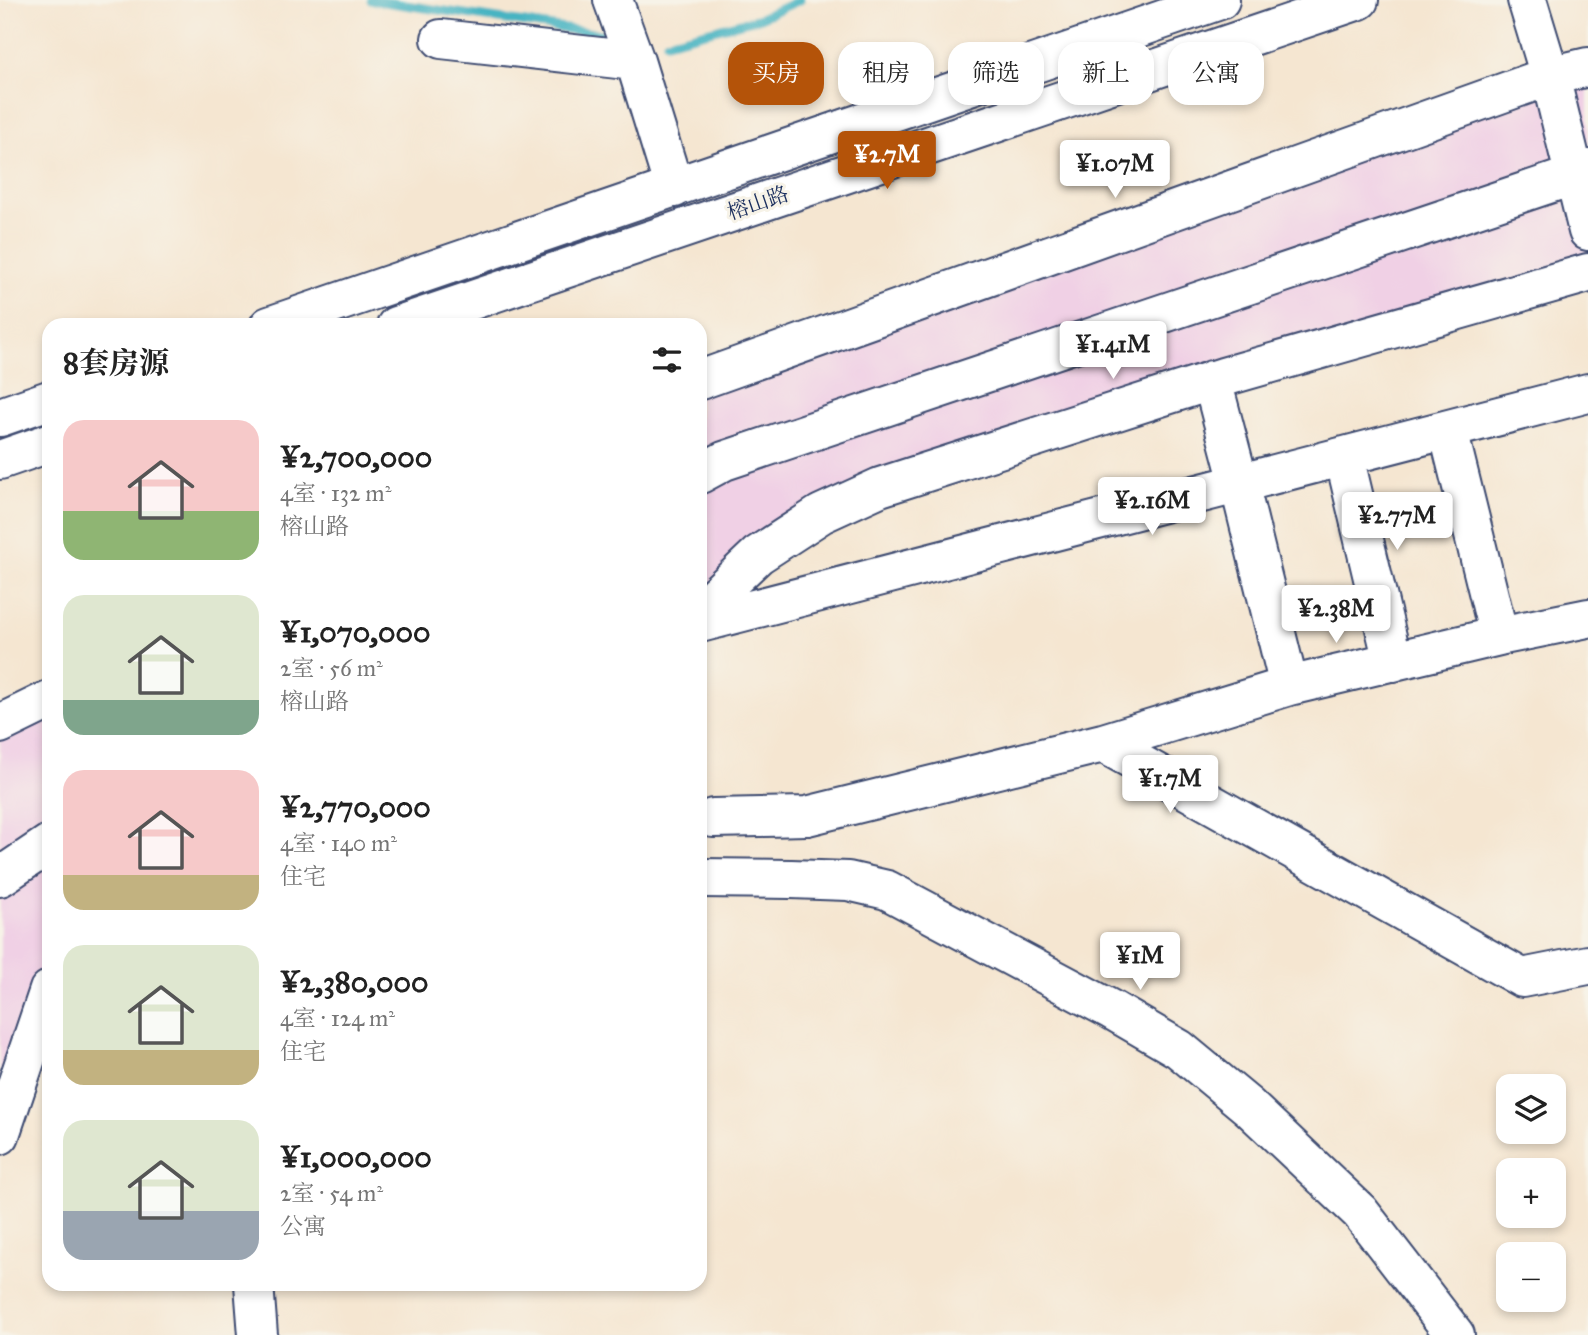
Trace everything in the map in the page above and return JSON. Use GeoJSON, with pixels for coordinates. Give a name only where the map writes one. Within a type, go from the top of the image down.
{"type":"FeatureCollection","features":[{"type":"Feature","properties":{"kind":"street"},"geometry":{"type":"LineString","coordinates":[[613,0],[674,188]]}},
{"type":"Feature","properties":{"kind":"street","name":"榕山路"},"geometry":{"type":"LineString","coordinates":[[292,318],[1220,0]]}},
{"type":"Feature","properties":{"kind":"street","name":"榕山路"},"geometry":{"type":"LineString","coordinates":[[420,318],[1359,0]]}},
{"type":"Feature","properties":{"kind":"street"},"geometry":{"type":"LineString","coordinates":[[1527,0],[1581,172],[1588,231]]}},
{"type":"Feature","properties":{"kind":"street"},"geometry":{"type":"LineString","coordinates":[[441,39],[635,61]]}},
{"type":"Feature","properties":{"kind":"street"},"geometry":{"type":"LineString","coordinates":[[707,377],[1550,76],[1588,67]]}},
{"type":"Feature","properties":{"kind":"street"},"geometry":{"type":"LineString","coordinates":[[707,470],[724,461],[1581,172]]}},
{"type":"Feature","properties":{"kind":"street"},"geometry":{"type":"LineString","coordinates":[[707,603],[758,555],[821,514],[868,492],[1212,380],[1588,273]]}},
{"type":"Feature","properties":{"kind":"street"},"geometry":{"type":"LineString","coordinates":[[1212,380],[1289,686]]}},
{"type":"Feature","properties":{"kind":"street"},"geometry":{"type":"LineString","coordinates":[[707,621],[1588,393]]}},
{"type":"Feature","properties":{"kind":"street"},"geometry":{"type":"LineString","coordinates":[[0,417],[42,402]]}},
{"type":"Feature","properties":{"kind":"street"},"geometry":{"type":"LineString","coordinates":[[1448,430],[1499,636]]}},
{"type":"Feature","properties":{"kind":"street"},"geometry":{"type":"LineString","coordinates":[[0,460],[42,445]]}},
{"type":"Feature","properties":{"kind":"street"},"geometry":{"type":"LineString","coordinates":[[1344,456],[1393,662]]}},
{"type":"Feature","properties":{"kind":"street"},"geometry":{"type":"LineString","coordinates":[[713,818],[807,816],[1104,743],[1289,686],[1499,636],[1588,618]]}},
{"type":"Feature","properties":{"kind":"street"},"geometry":{"type":"LineString","coordinates":[[0,724],[42,703]]}},
{"type":"Feature","properties":{"kind":"street"},"geometry":{"type":"LineString","coordinates":[[1104,743],[1522,978],[1588,965]]}},
{"type":"Feature","properties":{"kind":"street"},"geometry":{"type":"LineString","coordinates":[[0,877],[42,849]]}},
{"type":"Feature","properties":{"kind":"street"},"geometry":{"type":"LineString","coordinates":[[707,878],[848,881],[887,890],[1112,1010],[1179,1049],[1249,1107],[1360,1212],[1455,1335]]}},
{"type":"Feature","properties":{"kind":"street"},"geometry":{"type":"LineString","coordinates":[[0,1135],[18,1031],[42,999]]}},
{"type":"Feature","properties":{"kind":"street"},"geometry":{"type":"LineString","coordinates":[[255,1291],[258,1335]]}},
{"type":"Feature","properties":{"kind":"shaded area"},"geometry":{"type":"Polygon","coordinates":[[[1588,67],[1588,273],[880,487],[707,605],[707,378],[1588,67]]]}},
{"type":"Feature","properties":{"kind":"shaded area"},"geometry":{"type":"Polygon","coordinates":[[[42,703],[42,1011],[0,1135],[0,724],[42,703]]]}},
{"type":"Feature","properties":{"kind":"waterway"},"geometry":{"type":"LineString","coordinates":[[371,0],[606,35]]}},
{"type":"Feature","properties":{"kind":"waterway"},"geometry":{"type":"LineString","coordinates":[[667,42],[760,18],[800,0]]}}]}
